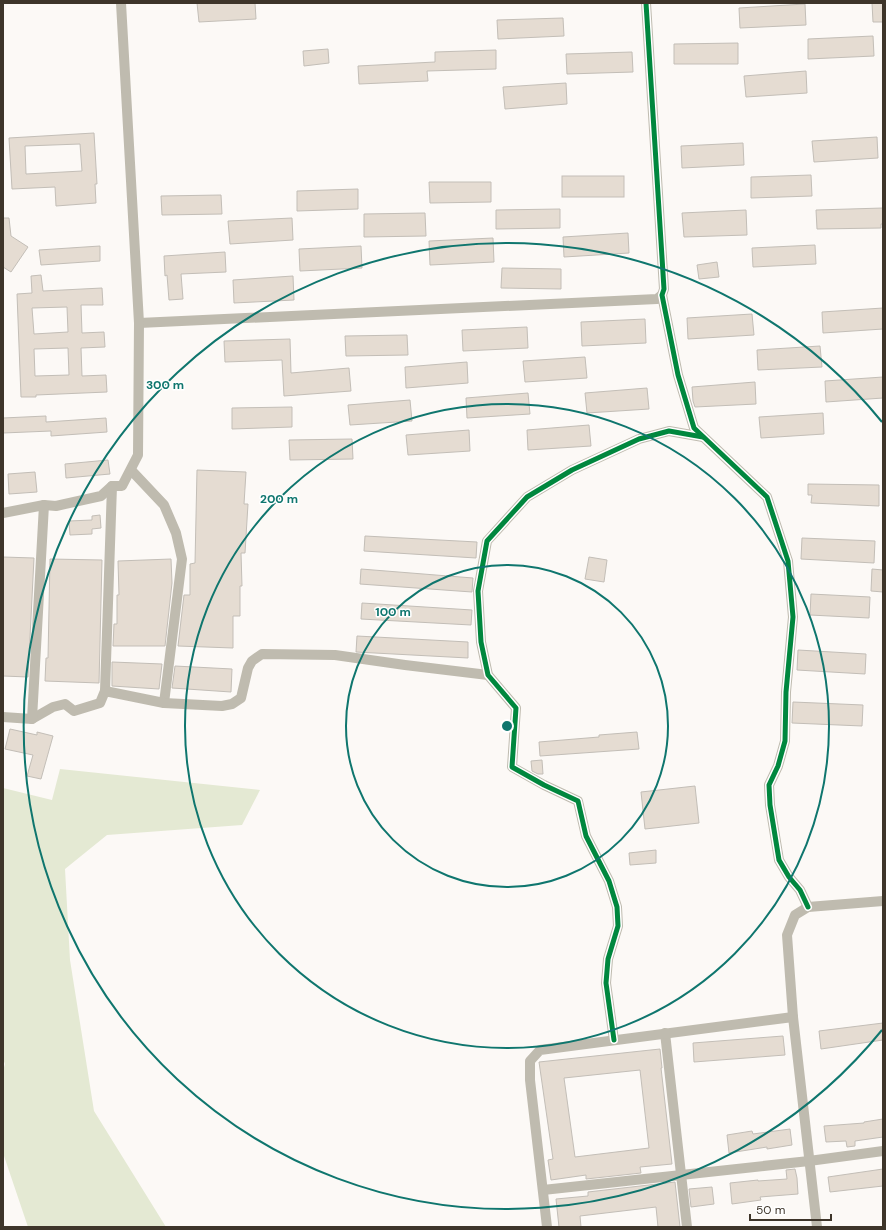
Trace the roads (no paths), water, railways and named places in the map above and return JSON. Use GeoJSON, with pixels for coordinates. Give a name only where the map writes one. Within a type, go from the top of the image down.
{"type":"FeatureCollection","features":[{"type":"Feature","properties":{"kind":"street"},"geometry":{"type":"LineString","coordinates":[[3,513],[44,505],[56,506],[101,496],[112,486],[122,486],[138,455],[139,323],[121,3]]}},
{"type":"Feature","properties":{"kind":"street"},"geometry":{"type":"LineString","coordinates":[[646,3],[664,289],[662,295],[678,375],[694,428],[767,497],[788,561],[793,617],[786,692],[784,741],[778,766],[769,785],[770,804],[779,860],[789,877],[800,890],[808,908]]}},
{"type":"Feature","properties":{"kind":"street"},"geometry":{"type":"LineString","coordinates":[[139,323],[657,299],[662,295]]}},
{"type":"Feature","properties":{"kind":"street"},"geometry":{"type":"LineString","coordinates":[[614,1040],[606,983],[608,958],[618,926],[617,907],[608,881],[586,836],[578,801],[544,785],[512,767],[516,708],[488,674],[482,642],[478,591],[487,541],[527,497],[572,470],[639,439],[669,431],[703,437]]}},
{"type":"Feature","properties":{"kind":"street"},"geometry":{"type":"LineString","coordinates":[[131,470],[164,505],[176,532],[182,559],[164,703]]}},
{"type":"Feature","properties":{"kind":"street"},"geometry":{"type":"LineString","coordinates":[[3,717],[32,719],[53,707],[65,704],[74,711],[100,702],[105,691],[112,486]]}},
{"type":"Feature","properties":{"kind":"street"},"geometry":{"type":"LineString","coordinates":[[32,719],[44,505]]}},
{"type":"Feature","properties":{"kind":"street"},"geometry":{"type":"LineString","coordinates":[[105,691],[164,703],[222,706],[232,704],[241,698],[248,668],[252,661],[262,654],[335,655],[405,665],[488,674]]}},
{"type":"Feature","properties":{"kind":"street"},"geometry":{"type":"LineString","coordinates":[[817,1227],[793,1017],[787,936],[795,915],[808,908],[883,901]]}},
{"type":"Feature","properties":{"kind":"street"},"geometry":{"type":"LineString","coordinates":[[547,1227],[530,1080],[530,1061],[540,1050],[793,1017]]}},
{"type":"Feature","properties":{"kind":"street"},"geometry":{"type":"LineString","coordinates":[[665,1033],[687,1227]]}},
{"type":"Feature","properties":{"kind":"street"},"geometry":{"type":"LineString","coordinates":[[543,1190],[809,1161],[883,1151]]}}]}
